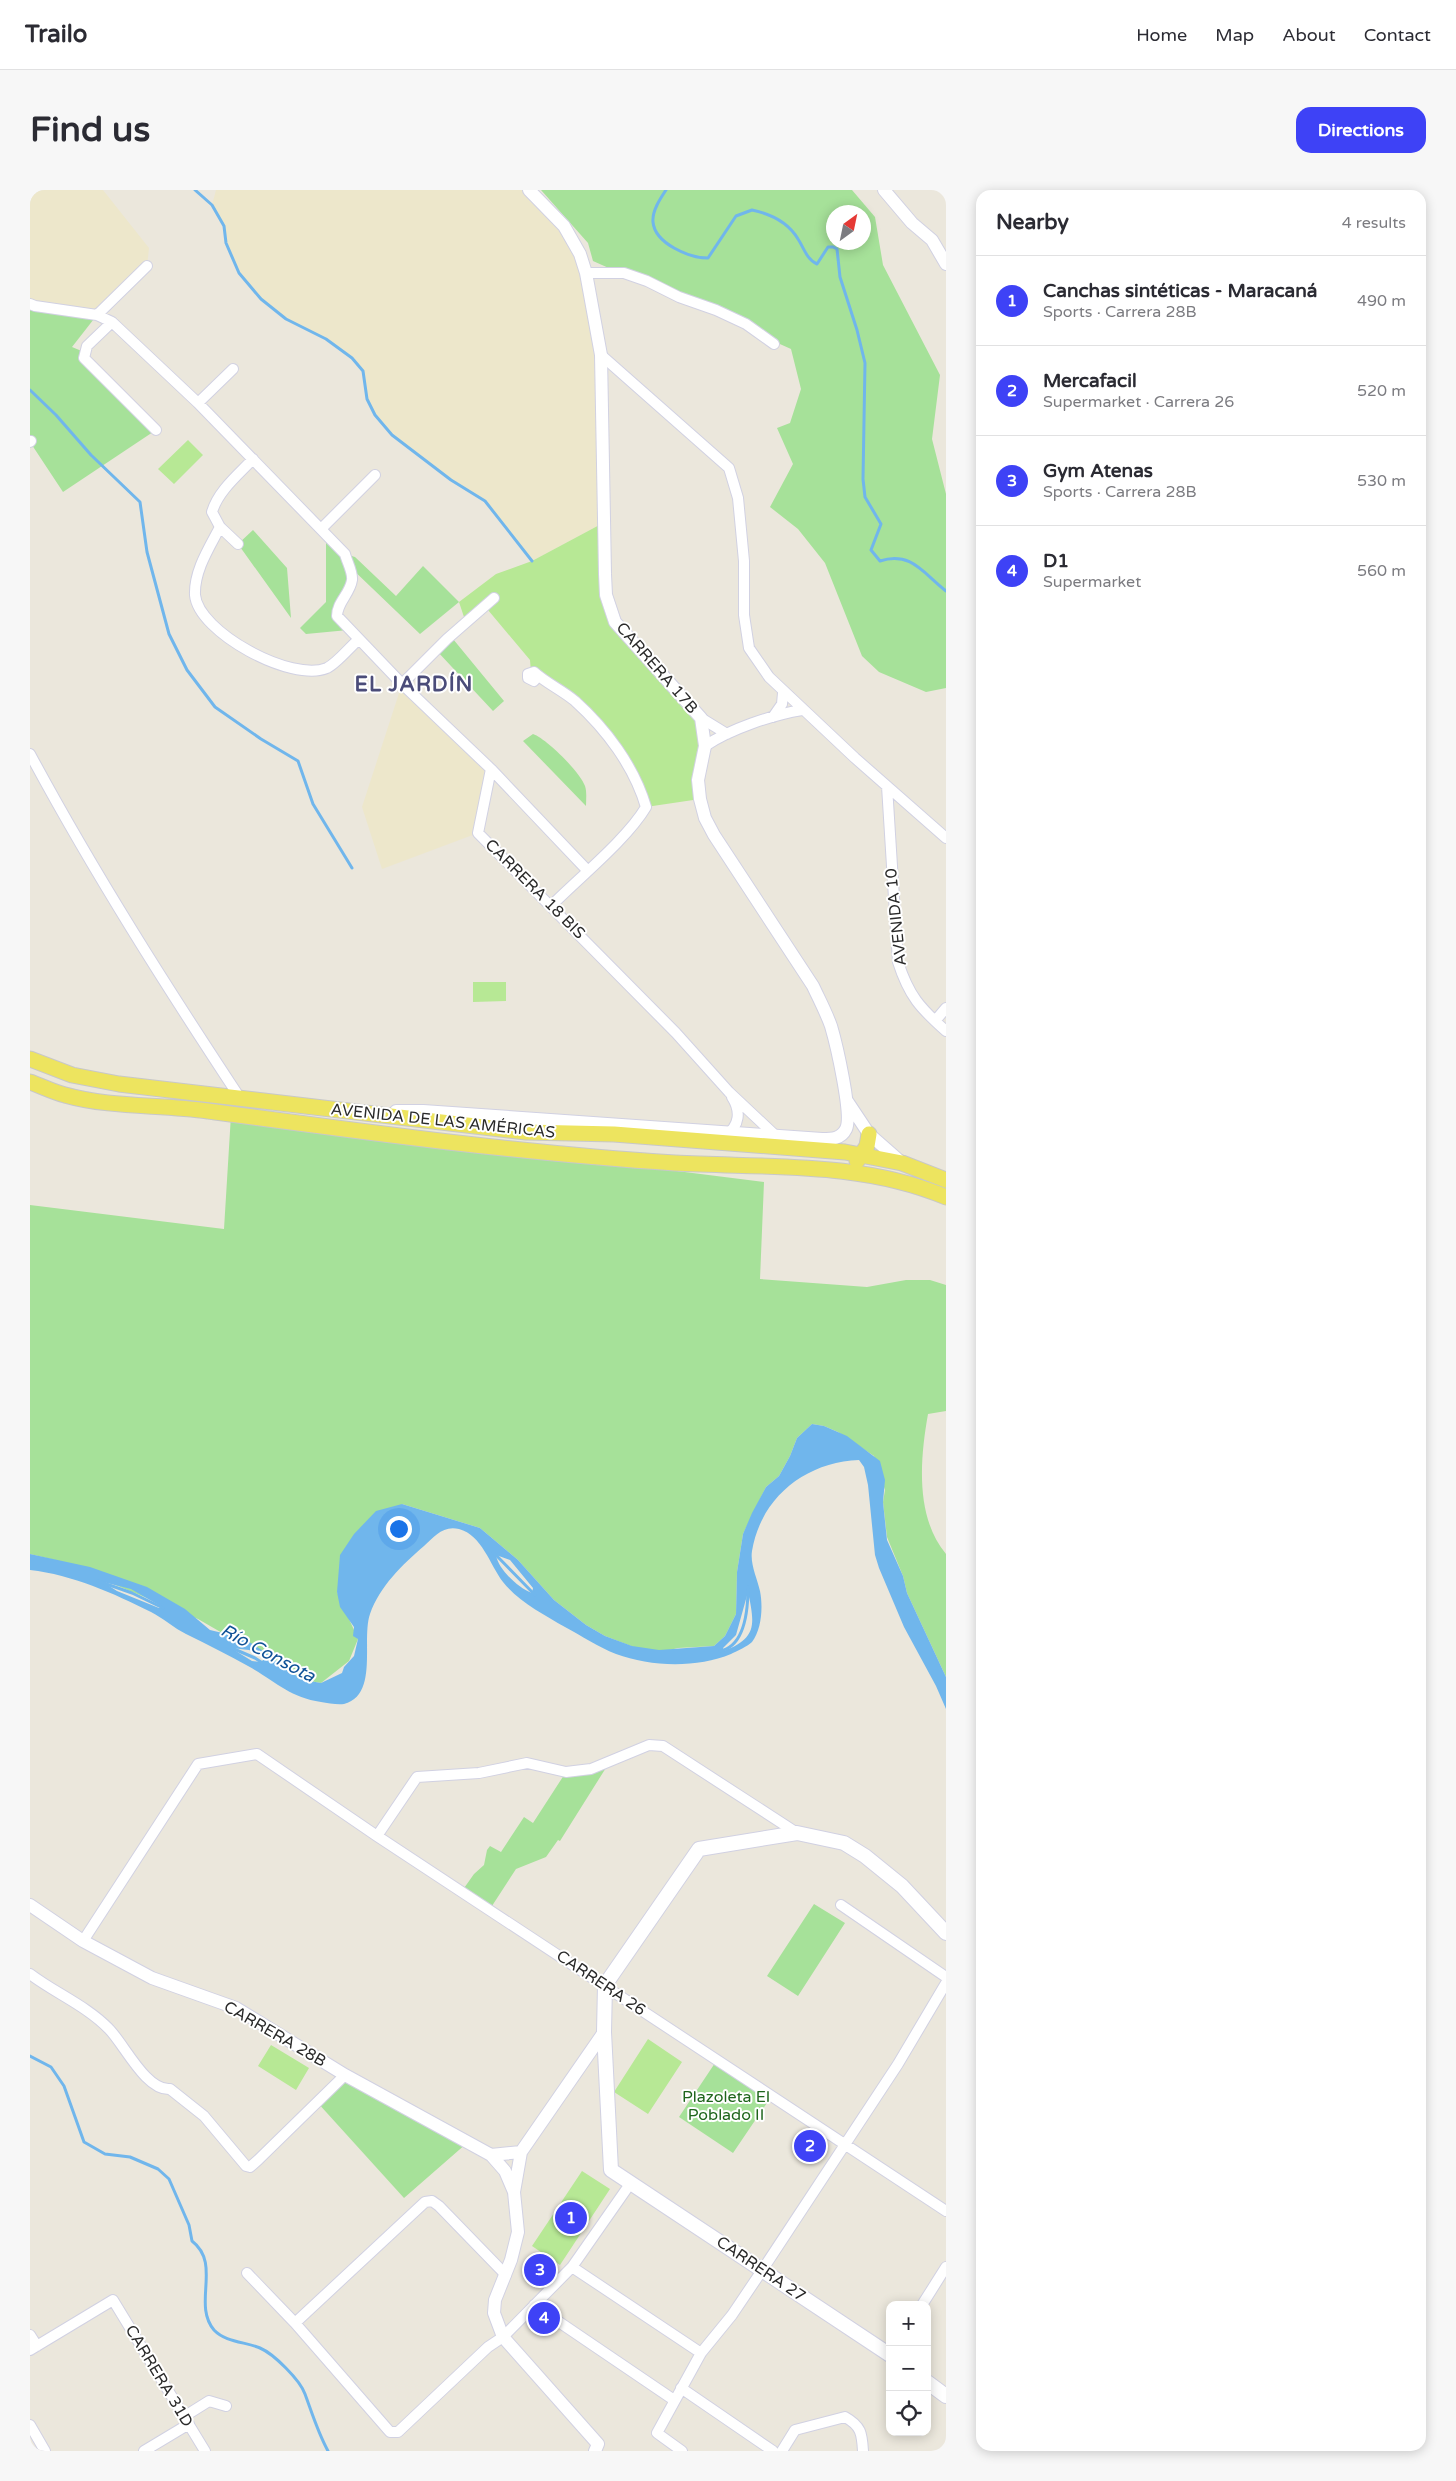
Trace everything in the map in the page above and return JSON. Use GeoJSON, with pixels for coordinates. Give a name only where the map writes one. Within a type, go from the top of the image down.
{"type":"FeatureCollection","features":[{"type":"Feature","properties":{"kind":"main road","name":"AVENIDA DE LAS AMÉRICAS"},"geometry":{"type":"LineString","coordinates":[[30,1059],[72,1075],[118,1084],[526,1132],[614,1134],[792,1147],[862,1155],[902,1163],[946,1180]]}},
{"type":"Feature","properties":{"kind":"main road","name":"AVENIDA DE LAS AMÉRICAS"},"geometry":{"type":"LineString","coordinates":[[30,1082],[65,1095],[208,1111],[416,1139],[597,1157],[860,1172],[898,1180],[946,1197]]}},
{"type":"Feature","properties":{"kind":"main road"},"geometry":{"type":"LineString","coordinates":[[208,1111],[237,1108],[240,1104],[240,1098]]}},
{"type":"Feature","properties":{"kind":"main road"},"geometry":{"type":"LineString","coordinates":[[792,1168],[806,1164],[845,1165],[856,1162],[867,1146],[869,1134]]}},
{"type":"Feature","properties":{"kind":"main road"},"geometry":{"type":"LineString","coordinates":[[597,1157],[598,1147],[605,1143],[676,1146],[715,1142]]}},
{"type":"Feature","properties":{"kind":"main road"},"geometry":{"type":"LineString","coordinates":[[604,2032],[605,1985],[699,1849],[797,1833],[844,1843],[866,1856],[908,1892],[946,1932]]}},
{"type":"Feature","properties":{"kind":"main road","name":"CARRERA 27"},"geometry":{"type":"LineString","coordinates":[[604,2032],[611,2170],[886,2352]]}},
{"type":"Feature","properties":{"kind":"main road"},"geometry":{"type":"LineString","coordinates":[[931,2385],[946,2396]]}},
{"type":"Feature","properties":{"kind":"street","name":"CARRERA 17B"},"geometry":{"type":"LineString","coordinates":[[528,190],[564,226],[580,254],[586,273],[601,355],[605,574],[609,608],[615,622],[701,718],[705,746],[698,780],[705,818],[714,835],[813,986],[831,1026],[846,1099],[848,1125],[845,1132],[837,1139],[776,1136]]}},
{"type":"Feature","properties":{"kind":"street"},"geometry":{"type":"LineString","coordinates":[[884,190],[912,223],[932,240],[946,264]]}},
{"type":"Feature","properties":{"kind":"street"},"geometry":{"type":"LineString","coordinates":[[97,315],[147,266]]}},
{"type":"Feature","properties":{"kind":"street"},"geometry":{"type":"LineString","coordinates":[[586,273],[624,273],[646,281],[679,298],[716,310],[746,324],[774,344]]}},
{"type":"Feature","properties":{"kind":"street"},"geometry":{"type":"LineString","coordinates":[[30,304],[97,315],[112,322],[198,403],[345,554],[352,575],[352,583],[337,607],[337,616],[358,640],[491,770],[587,870]]}},
{"type":"Feature","properties":{"kind":"street"},"geometry":{"type":"LineString","coordinates":[[112,322],[87,346],[84,358],[156,430]]}},
{"type":"Feature","properties":{"kind":"street"},"geometry":{"type":"LineString","coordinates":[[601,355],[728,468],[738,498],[744,561],[744,615],[750,648],[769,677],[783,693],[946,838]]}},
{"type":"Feature","properties":{"kind":"street"},"geometry":{"type":"LineString","coordinates":[[198,403],[233,369]]}},
{"type":"Feature","properties":{"kind":"street"},"geometry":{"type":"LineString","coordinates":[[238,544],[220,527],[212,512],[214,503],[253,459]]}},
{"type":"Feature","properties":{"kind":"street"},"geometry":{"type":"LineString","coordinates":[[320,529],[375,475]]}},
{"type":"Feature","properties":{"kind":"street"},"geometry":{"type":"LineString","coordinates":[[220,527],[202,562],[197,578],[195,596],[201,612],[217,628],[268,662],[306,671],[327,668],[358,640]]}},
{"type":"Feature","properties":{"kind":"street"},"geometry":{"type":"LineString","coordinates":[[402,684],[447,639],[494,598]]}},
{"type":"Feature","properties":{"kind":"street"},"geometry":{"type":"LineString","coordinates":[[538,676],[575,701],[604,733],[624,758],[642,793],[646,807],[640,818],[552,905]]}},
{"type":"Feature","properties":{"kind":"street"},"geometry":{"type":"LineString","coordinates":[[774,717],[782,704],[783,693]]}},
{"type":"Feature","properties":{"kind":"street"},"geometry":{"type":"LineString","coordinates":[[705,746],[727,734],[774,717],[802,710]]}},
{"type":"Feature","properties":{"kind":"street"},"geometry":{"type":"LineString","coordinates":[[701,718],[727,734]]}},
{"type":"Feature","properties":{"kind":"street"},"geometry":{"type":"LineString","coordinates":[[30,754],[64,816],[170,994],[240,1098]]}},
{"type":"Feature","properties":{"kind":"street","name":"CARRERA 18 BIS"},"geometry":{"type":"LineString","coordinates":[[491,770],[478,832],[676,1033],[729,1092],[776,1136],[792,1147]]}},
{"type":"Feature","properties":{"kind":"street","name":"AVENIDA 10"},"geometry":{"type":"LineString","coordinates":[[887,786],[898,962],[906,986],[919,1005],[946,1031]]}},
{"type":"Feature","properties":{"kind":"street"},"geometry":{"type":"LineString","coordinates":[[935,1021],[946,1008]]}},
{"type":"Feature","properties":{"kind":"street","name":"CARRERA 18 BIS"},"geometry":{"type":"LineString","coordinates":[[729,1092],[738,1114],[736,1126],[730,1133]]}},
{"type":"Feature","properties":{"kind":"street","name":"CARRERA 17B"},"geometry":{"type":"LineString","coordinates":[[846,1099],[869,1134],[902,1163]]}},
{"type":"Feature","properties":{"kind":"street"},"geometry":{"type":"LineString","coordinates":[[357,1112],[423,1111],[776,1136]]}},
{"type":"Feature","properties":{"kind":"street"},"geometry":{"type":"LineString","coordinates":[[715,1142],[730,1133]]}},
{"type":"Feature","properties":{"kind":"street"},"geometry":{"type":"LineString","coordinates":[[377,1836],[417,1777],[479,1773],[527,1763],[566,1772],[591,1769],[649,1744],[663,1746],[797,1833]]}},
{"type":"Feature","properties":{"kind":"street","name":"CARRERA 26"},"geometry":{"type":"LineString","coordinates":[[83,1941],[198,1764],[257,1754],[377,1836],[946,2211]]}},
{"type":"Feature","properties":{"kind":"street","name":"CARRERA 28B"},"geometry":{"type":"LineString","coordinates":[[30,1905],[83,1941],[152,1978],[236,2008],[345,2075],[490,2155],[505,2171],[514,2192]]}},
{"type":"Feature","properties":{"kind":"street"},"geometry":{"type":"LineString","coordinates":[[841,1905],[946,1977]]}},
{"type":"Feature","properties":{"kind":"street"},"geometry":{"type":"LineString","coordinates":[[30,1974],[109,2028],[151,2082],[164,2090],[170,2089],[204,2116],[246,2166],[250,2167],[254,2164],[345,2075]]}},
{"type":"Feature","properties":{"kind":"street"},"geometry":{"type":"LineString","coordinates":[[682,2451],[657,2433],[674,2400],[701,2353],[732,2314],[907,2049],[946,1983]]}},
{"type":"Feature","properties":{"kind":"street"},"geometry":{"type":"LineString","coordinates":[[595,2451],[598,2444],[503,2337],[494,2313],[495,2300],[506,2275],[518,2232],[514,2192],[522,2152],[604,2032]]}},
{"type":"Feature","properties":{"kind":"street"},"geometry":{"type":"LineString","coordinates":[[490,2155],[522,2152]]}},
{"type":"Feature","properties":{"kind":"street"},"geometry":{"type":"LineString","coordinates":[[247,2273],[295,2324],[390,2432],[398,2432],[488,2347],[503,2337],[572,2267],[630,2184]]}},
{"type":"Feature","properties":{"kind":"street"},"geometry":{"type":"LineString","coordinates":[[295,2324],[425,2202],[432,2201],[439,2206],[506,2275]]}},
{"type":"Feature","properties":{"kind":"street"},"geometry":{"type":"LineString","coordinates":[[572,2267],[701,2353]]}},
{"type":"Feature","properties":{"kind":"street"},"geometry":{"type":"LineString","coordinates":[[925,2301],[946,2267]]}},
{"type":"Feature","properties":{"kind":"street","name":"CARRERA 31D"},"geometry":{"type":"LineString","coordinates":[[33,2348],[114,2300],[205,2451]]}},
{"type":"Feature","properties":{"kind":"street"},"geometry":{"type":"LineString","coordinates":[[534,2306],[674,2400]]}},
{"type":"Feature","properties":{"kind":"street"},"geometry":{"type":"LineString","coordinates":[[30,2335],[33,2348]]}},
{"type":"Feature","properties":{"kind":"street"},"geometry":{"type":"LineString","coordinates":[[681,2388],[773,2451]]}},
{"type":"Feature","properties":{"kind":"street"},"geometry":{"type":"LineString","coordinates":[[144,2451],[187,2420],[208,2401],[226,2406]]}},
{"type":"Feature","properties":{"kind":"street"},"geometry":{"type":"LineString","coordinates":[[782,2451],[795,2430],[845,2417],[856,2423],[862,2435],[863,2451]]}},
{"type":"Feature","properties":{"kind":"street"},"geometry":{"type":"LineString","coordinates":[[30,2425],[40,2449]]}},
{"type":"Feature","properties":{"kind":"shaded area"},"geometry":{"type":"Polygon","coordinates":[[[30,190],[103,190],[149,248],[147,266],[97,315],[30,304],[30,190]]]}},
{"type":"Feature","properties":{"kind":"shaded area"},"geometry":{"type":"Polygon","coordinates":[[[216,190],[529,190],[580,254],[597,340],[605,522],[532,561],[485,501],[451,480],[392,435],[375,415],[367,399],[363,371],[352,358],[326,339],[286,319],[261,299],[239,273],[226,243],[224,226],[212,205],[216,190]]]}},
{"type":"Feature","properties":{"kind":"shaded area"},"geometry":{"type":"Polygon","coordinates":[[[402,684],[491,769],[478,833],[382,869],[362,807],[402,684]]]}},
{"type":"Feature","properties":{"kind":"green space"},"geometry":{"type":"Polygon","coordinates":[[[541,190],[852,190],[865,205],[826,205],[826,250],[871,250],[871,212],[875,217],[883,265],[940,375],[932,439],[946,494],[946,688],[926,692],[879,672],[862,656],[825,563],[798,529],[770,507],[793,464],[777,428],[790,423],[801,389],[791,349],[593,261],[588,243],[541,190]]]}},
{"type":"Feature","properties":{"kind":"green space"},"geometry":{"type":"Polygon","coordinates":[[[30,304],[97,315],[72,347],[84,352],[156,430],[63,492],[30,442],[30,304]]]}},
{"type":"Feature","properties":{"kind":"green space"},"geometry":{"type":"Polygon","coordinates":[[[188,440],[203,455],[174,484],[158,469],[188,440]]]}},
{"type":"Feature","properties":{"kind":"green space"},"geometry":{"type":"Polygon","coordinates":[[[605,522],[609,609],[701,718],[700,799],[646,807],[624,758],[575,701],[531,672],[530,660],[488,610],[466,623],[459,602],[496,574],[532,561],[605,522]]]}},
{"type":"Feature","properties":{"kind":"green space"},"geometry":{"type":"Polygon","coordinates":[[[253,530],[287,568],[291,618],[238,544],[253,530]]]}},
{"type":"Feature","properties":{"kind":"green space"},"geometry":{"type":"Polygon","coordinates":[[[326,535],[345,554],[355,557],[396,596],[423,566],[459,602],[420,634],[348,565],[352,575],[337,607],[348,630],[306,634],[300,628],[326,602],[326,535]]]}},
{"type":"Feature","properties":{"kind":"green space"},"geometry":{"type":"Polygon","coordinates":[[[453,639],[504,701],[493,711],[437,651],[453,639]]]}},
{"type":"Feature","properties":{"kind":"green space"},"geometry":{"type":"Polygon","coordinates":[[[533,734],[554,749],[577,773],[585,786],[586,806],[523,741],[533,734]]]}},
{"type":"Feature","properties":{"kind":"green space"},"geometry":{"type":"Polygon","coordinates":[[[473,982],[506,982],[506,1001],[473,1002],[473,982]]]}},
{"type":"Feature","properties":{"kind":"green space"},"geometry":{"type":"Polygon","coordinates":[[[231,1115],[764,1182],[760,1279],[867,1287],[906,1280],[930,1280],[946,1285],[946,1411],[928,1414],[923,1450],[922,1487],[929,1523],[936,1539],[946,1554],[946,1677],[907,1593],[903,1576],[887,1537],[883,1502],[885,1490],[874,1456],[838,1432],[824,1426],[812,1424],[797,1438],[779,1476],[766,1487],[743,1534],[737,1572],[736,1614],[725,1636],[714,1646],[678,1648],[652,1654],[605,1636],[586,1625],[554,1600],[518,1560],[480,1528],[402,1504],[337,1592],[358,1639],[349,1661],[321,1683],[304,1680],[198,1619],[55,1560],[30,1554],[30,1205],[224,1229],[231,1115]]]}},
{"type":"Feature","properties":{"kind":"green space"},"geometry":{"type":"Polygon","coordinates":[[[609,1763],[560,1841],[558,1840],[546,1857],[516,1869],[490,1909],[462,1891],[474,1874],[484,1865],[487,1850],[490,1846],[501,1852],[524,1817],[533,1823],[566,1772],[609,1763]]]}},
{"type":"Feature","properties":{"kind":"green space"},"geometry":{"type":"Polygon","coordinates":[[[814,1904],[845,1923],[798,1996],[767,1976],[814,1904]]]}},
{"type":"Feature","properties":{"kind":"green space"},"geometry":{"type":"Polygon","coordinates":[[[648,2039],[682,2062],[648,2114],[614,2092],[648,2039]]]}},
{"type":"Feature","properties":{"kind":"green space"},"geometry":{"type":"Polygon","coordinates":[[[271,2045],[309,2068],[296,2090],[258,2066],[271,2045]]]}},
{"type":"Feature","properties":{"kind":"green space","name":"Plazoleta El Poblado II"},"geometry":{"type":"Polygon","coordinates":[[[717,2060],[771,2097],[733,2153],[679,2117],[717,2060]]]}},
{"type":"Feature","properties":{"kind":"green space"},"geometry":{"type":"Polygon","coordinates":[[[345,2075],[467,2143],[404,2198],[317,2102],[345,2075]]]}},
{"type":"Feature","properties":{"kind":"green space"},"geometry":{"type":"Polygon","coordinates":[[[582,2171],[610,2189],[560,2265],[532,2246],[582,2171]]]}},
{"type":"Feature","properties":{"kind":"water"},"geometry":{"type":"Polygon","coordinates":[[[812,1424],[824,1426],[847,1436],[880,1461],[885,1480],[883,1502],[887,1540],[903,1576],[907,1593],[946,1677],[946,1709],[936,1686],[904,1627],[879,1568],[875,1555],[868,1485],[864,1467],[859,1460],[821,1467],[804,1475],[776,1499],[765,1514],[757,1532],[752,1551],[753,1566],[760,1591],[761,1603],[760,1624],[755,1637],[750,1644],[731,1654],[718,1659],[689,1664],[644,1661],[616,1654],[596,1645],[540,1612],[516,1595],[503,1582],[485,1551],[474,1537],[467,1532],[453,1528],[444,1530],[431,1539],[400,1568],[380,1594],[370,1614],[367,1665],[362,1690],[355,1699],[344,1704],[310,1700],[291,1692],[248,1666],[182,1632],[155,1614],[107,1592],[77,1580],[30,1570],[30,1554],[90,1567],[147,1587],[185,1609],[210,1630],[243,1638],[271,1656],[283,1668],[304,1680],[321,1683],[342,1673],[344,1667],[354,1656],[358,1639],[353,1636],[354,1627],[340,1607],[337,1592],[340,1555],[354,1534],[376,1511],[402,1504],[480,1528],[518,1560],[554,1600],[586,1625],[605,1636],[632,1646],[659,1650],[714,1646],[725,1636],[736,1614],[737,1572],[743,1534],[766,1487],[779,1476],[797,1438],[812,1424]],[[496,1555],[500,1566],[509,1577],[532,1593],[533,1588],[510,1560],[496,1555]],[[103,1582],[117,1591],[159,1608],[162,1607],[131,1589],[103,1582]],[[748,1592],[736,1635],[723,1648],[724,1651],[743,1641],[751,1629],[752,1613],[748,1592]],[[231,1648],[252,1661],[261,1662],[264,1659],[262,1655],[249,1650],[231,1648]]]}},
{"type":"Feature","properties":{"kind":"waterway"},"geometry":{"type":"LineString","coordinates":[[195,190],[212,205],[224,226],[226,243],[239,273],[261,299],[286,319],[326,339],[352,358],[363,371],[367,399],[375,415],[392,435],[451,480],[485,501],[532,561]]}},
{"type":"Feature","properties":{"kind":"waterway"},"geometry":{"type":"LineString","coordinates":[[666,190],[655,209],[653,218],[655,230],[667,243],[683,252],[708,258],[736,216],[752,210],[772,216],[784,223],[794,233],[808,257],[817,264],[828,247],[837,249],[840,277],[857,330],[865,363],[863,479],[865,497],[881,524],[871,550],[880,561],[891,559],[908,561],[946,591]]}},
{"type":"Feature","properties":{"kind":"waterway"},"geometry":{"type":"LineString","coordinates":[[30,390],[56,415],[91,455],[140,502],[147,552],[169,634],[187,670],[215,707],[261,739],[298,761],[313,804],[352,868]]}},
{"type":"Feature","properties":{"kind":"waterway","name":"Río Consota"},"geometry":{"type":"LineString","coordinates":[[493,1552],[535,1595]]}},
{"type":"Feature","properties":{"kind":"waterway","name":"Río Consota"},"geometry":{"type":"LineString","coordinates":[[98,1581],[132,1593],[163,1608]]}},
{"type":"Feature","properties":{"kind":"waterway","name":"Río Consota"},"geometry":{"type":"LineString","coordinates":[[720,1651],[729,1648],[735,1642],[744,1625],[748,1587]]}},
{"type":"Feature","properties":{"kind":"waterway","name":"Río Consota"},"geometry":{"type":"LineString","coordinates":[[227,1646],[264,1664]]}},
{"type":"Feature","properties":{"kind":"waterway"},"geometry":{"type":"LineString","coordinates":[[30,2056],[51,2067],[64,2086],[84,2142],[105,2154],[130,2157],[158,2169],[169,2179],[189,2225],[192,2241],[201,2250],[205,2261],[205,2308],[208,2320],[219,2334],[266,2351],[286,2368],[302,2388],[328,2451]]}},
{"type":"Feature","properties":{"kind":"place","name":"Mercafacil"},"geometry":{"type":"Point","coordinates":[810,2146]}},
{"type":"Feature","properties":{"kind":"place","name":"Canchas sintéticas - Maracaná"},"geometry":{"type":"Point","coordinates":[571,2218]}},
{"type":"Feature","properties":{"kind":"place","name":"Gym Atenas"},"geometry":{"type":"Point","coordinates":[540,2270]}},
{"type":"Feature","properties":{"kind":"place","name":"D1"},"geometry":{"type":"Point","coordinates":[544,2318]}},
{"type":"Feature","properties":{"kind":"district","name":"EL JARDÍN"},"geometry":{"type":"Point","coordinates":[414,684]}}]}
